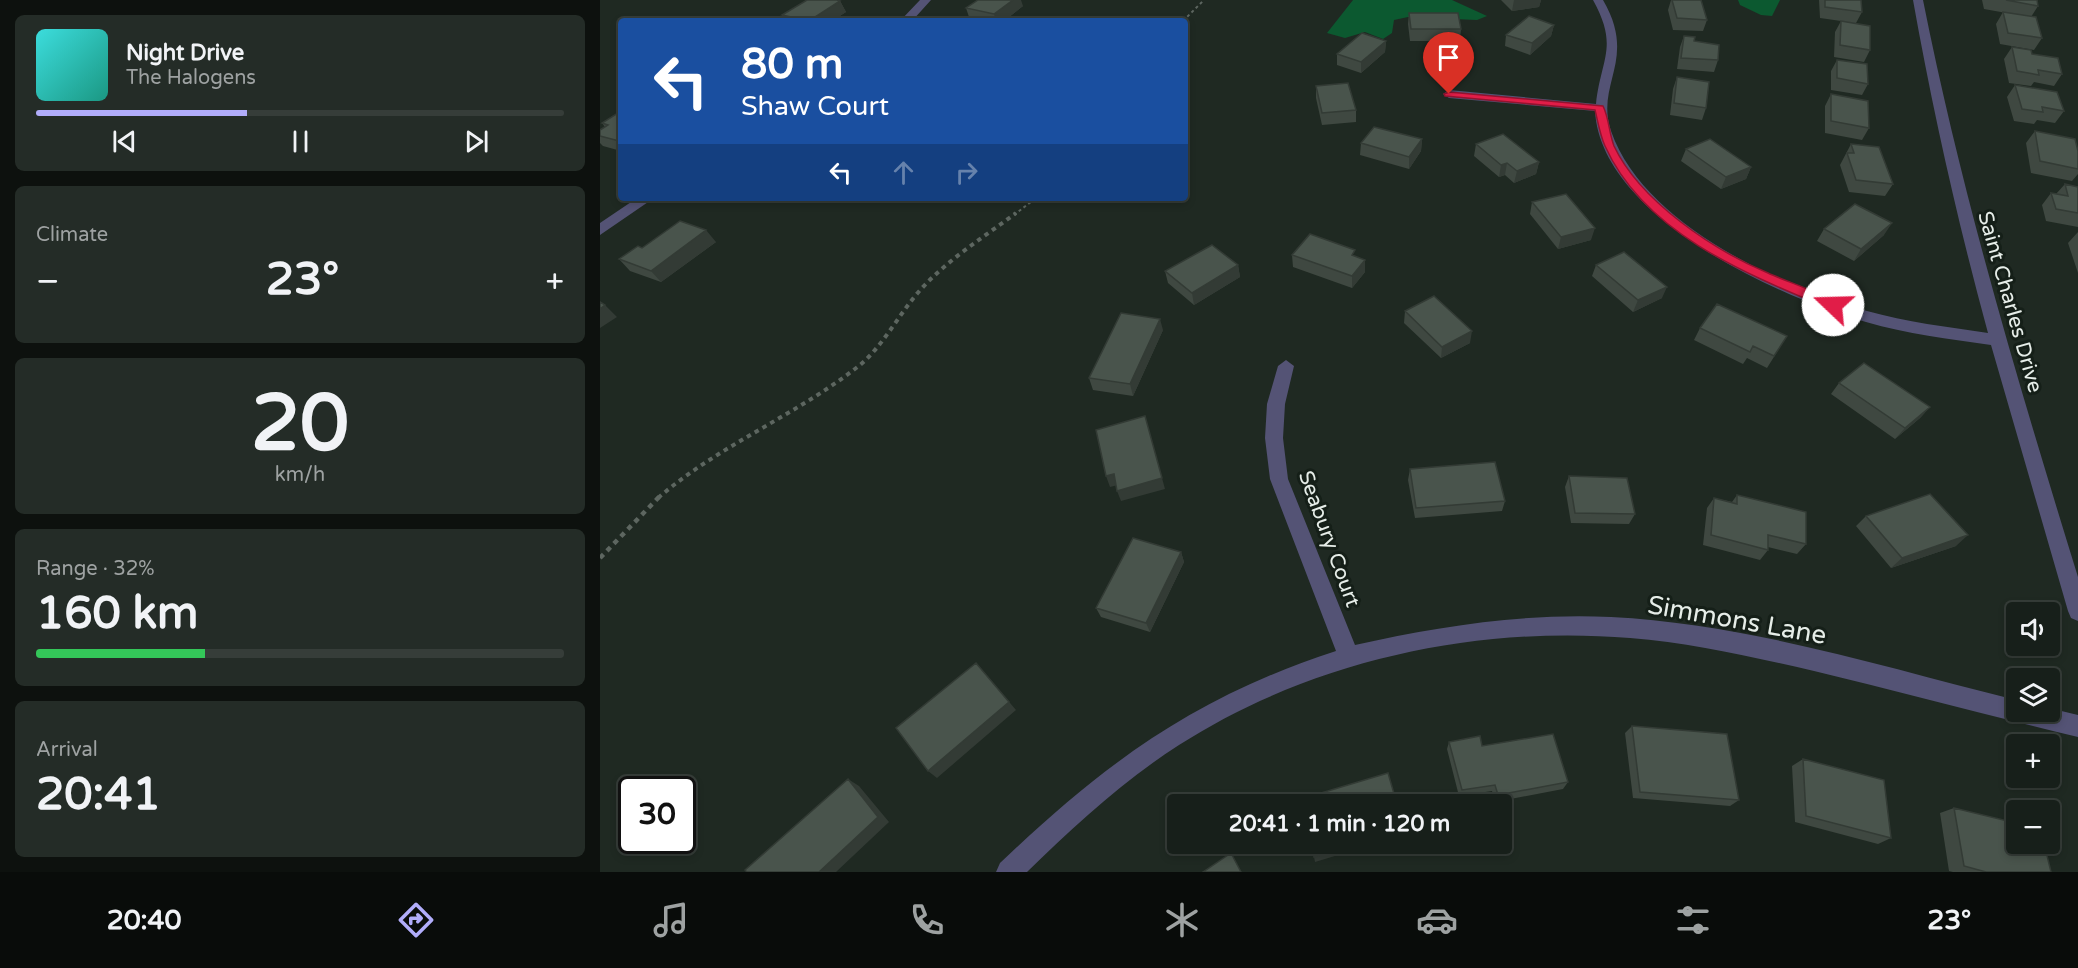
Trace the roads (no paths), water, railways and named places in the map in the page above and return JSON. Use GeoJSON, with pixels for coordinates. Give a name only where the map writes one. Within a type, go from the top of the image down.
{"type":"FeatureCollection","features":[{"type":"Feature","properties":{"kind":"street"},"geometry":{"type":"LineString","coordinates":[[909,18],[926,0]]}},
{"type":"Feature","properties":{"kind":"street"},"geometry":{"type":"LineString","coordinates":[[1598,0],[1608,17],[1613,37],[1612,59],[1599,108],[1609,144],[1623,169],[1649,200],[1710,247],[1816,300],[1866,317],[1924,330],[1998,340]]}},
{"type":"Feature","properties":{"kind":"street","name":"Saint Charles Drive"},"geometry":{"type":"LineString","coordinates":[[1918,0],[1958,192],[1998,340],[2078,611]]}},
{"type":"Feature","properties":{"kind":"street"},"geometry":{"type":"LineString","coordinates":[[1449,94],[1599,108]]}},
{"type":"Feature","properties":{"kind":"street"},"geometry":{"type":"LineString","coordinates":[[600,230],[643,201]]}},
{"type":"Feature","properties":{"kind":"street","name":"Seabury Court"},"geometry":{"type":"LineString","coordinates":[[1286,366],[1276,404],[1274,438],[1280,479],[1348,655]]}},
{"type":"Feature","properties":{"kind":"street","name":"Simmons Lane"},"geometry":{"type":"LineString","coordinates":[[1009,872],[1053,826],[1130,763],[1207,714],[1284,677],[1348,655],[1446,634],[1536,627],[1645,630],[1739,644],[2006,708]]}},
{"type":"Feature","properties":{"kind":"street","name":"Simmons Lane"},"geometry":{"type":"LineString","coordinates":[[2060,722],[2078,726]]}}]}
